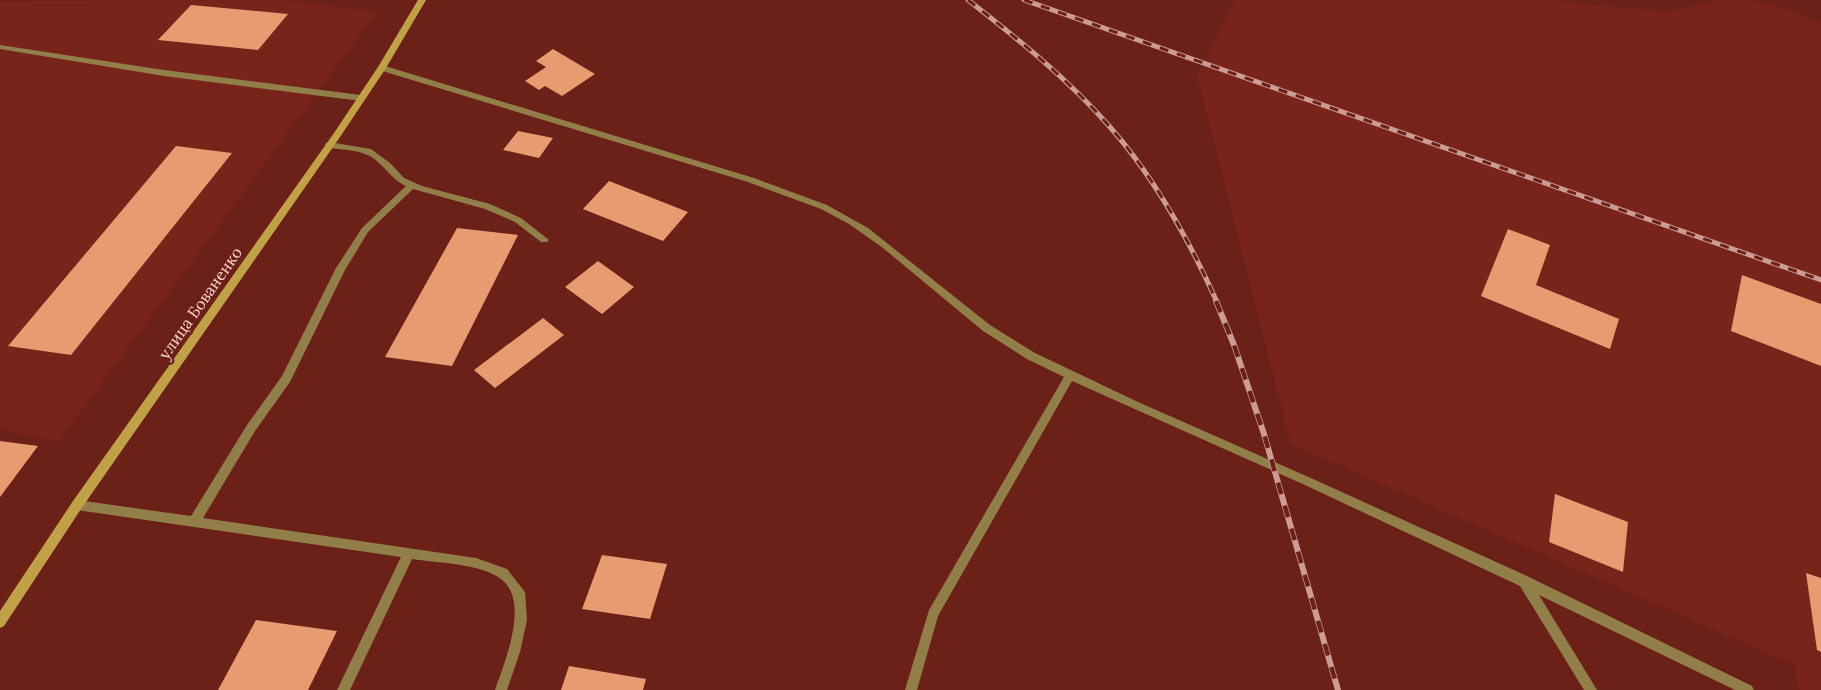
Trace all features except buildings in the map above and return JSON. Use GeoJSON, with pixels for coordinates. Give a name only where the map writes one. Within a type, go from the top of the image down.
{"type":"FeatureCollection","features":[{"type":"Feature","properties":{"kind":"street","name":"улица Бованенко"},"geometry":{"type":"LineString","coordinates":[[0,622],[77,505],[382,68],[422,0]]}},
{"type":"Feature","properties":{"kind":"lane"},"geometry":{"type":"LineString","coordinates":[[0,46],[164,73],[361,98]]}},
{"type":"Feature","properties":{"kind":"lane"},"geometry":{"type":"LineString","coordinates":[[382,68],[751,180],[832,211],[891,249],[986,328],[1020,350],[1132,406],[1274,466],[1523,580],[1748,690]]}},
{"type":"Feature","properties":{"kind":"lane"},"geometry":{"type":"LineString","coordinates":[[329,146],[368,151],[387,165],[401,180],[420,190],[486,206],[518,220],[544,240]]}},
{"type":"Feature","properties":{"kind":"lane"},"geometry":{"type":"LineString","coordinates":[[194,522],[251,428],[286,378],[341,268],[360,237],[412,185]]}},
{"type":"Feature","properties":{"kind":"lane"},"geometry":{"type":"LineString","coordinates":[[911,690],[933,614],[1070,376]]}},
{"type":"Feature","properties":{"kind":"lane"},"geometry":{"type":"LineString","coordinates":[[77,505],[476,562],[503,573],[519,592],[521,620],[514,652],[501,690]]}},
{"type":"Feature","properties":{"kind":"lane"},"geometry":{"type":"LineString","coordinates":[[343,690],[409,553]]}},
{"type":"Feature","properties":{"kind":"lane"},"geometry":{"type":"LineString","coordinates":[[1523,580],[1591,690]]}},
{"type":"Feature","properties":{"kind":"shaded area"},"geometry":{"type":"Polygon","coordinates":[[[280,0],[377,12],[58,442],[0,429],[0,1],[280,0]]]}},
{"type":"Feature","properties":{"kind":"shaded area"},"geometry":{"type":"Polygon","coordinates":[[[1235,0],[1547,0],[1667,12],[1719,0],[1740,0],[1764,3],[1798,13],[1821,23],[1821,690],[1799,690],[1795,665],[1291,444],[1197,76],[1235,0]]]}},
{"type":"Feature","properties":{"kind":"railway"},"geometry":{"type":"LineString","coordinates":[[968,0],[1060,76],[1110,127],[1142,167],[1170,210],[1217,302]]}},
{"type":"Feature","properties":{"kind":"railway"},"geometry":{"type":"LineString","coordinates":[[1024,0],[1821,280]]}},
{"type":"Feature","properties":{"kind":"railway"},"geometry":{"type":"LineString","coordinates":[[1216,301],[1234,345],[1264,434],[1338,690]]}}]}
